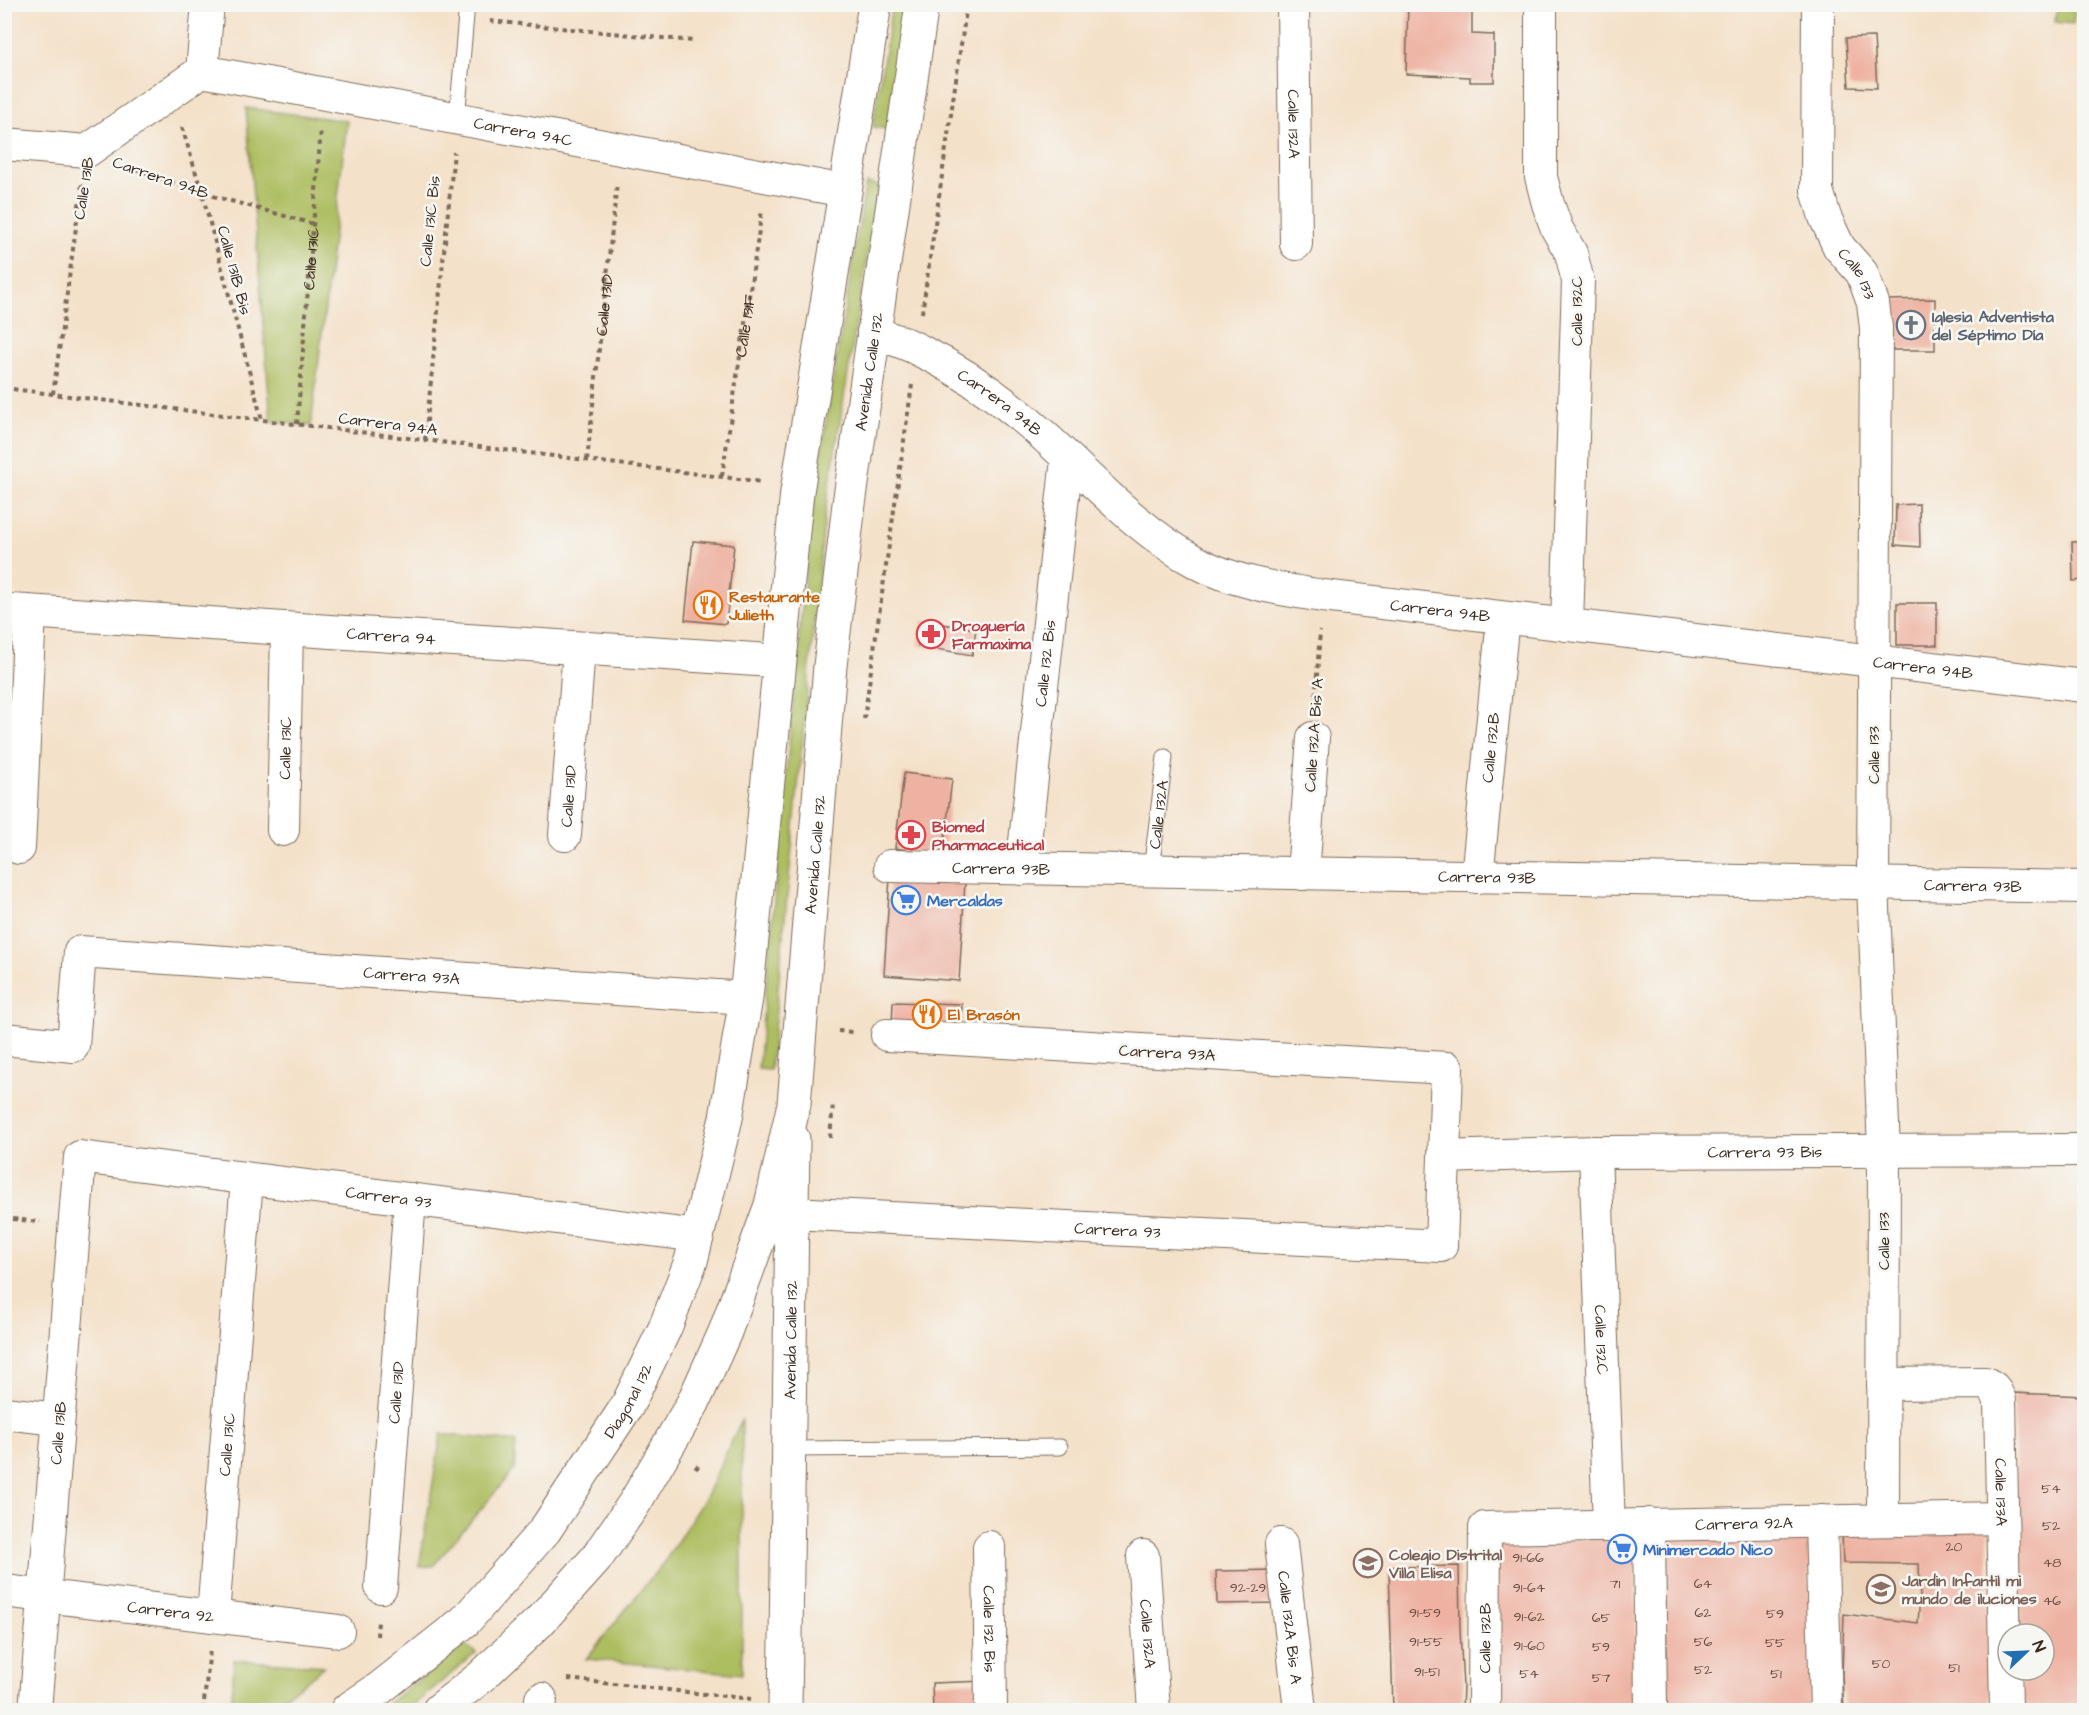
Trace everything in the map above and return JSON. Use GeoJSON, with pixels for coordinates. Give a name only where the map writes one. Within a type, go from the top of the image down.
{"type":"FeatureCollection","features":[{"type":"Feature","properties":{"kind":"main road"},"geometry":{"type":"LineString","coordinates":[[746,998],[778,661],[797,492],[875,4]]}},
{"type":"Feature","properties":{"kind":"main road","name":"Avenida Calle 132"},"geometry":{"type":"LineString","coordinates":[[785,1710],[794,1104],[830,666],[849,504],[922,4]]}},
{"type":"Feature","properties":{"kind":"main road","name":"Carrera 94"},"geometry":{"type":"LineString","coordinates":[[17,611],[778,661]]}},
{"type":"Feature","properties":{"kind":"main road","name":"Diagonal 132"},"geometry":{"type":"LineString","coordinates":[[347,1710],[380,1688],[465,1621],[545,1530],[627,1406],[665,1328],[691,1262],[726,1118],[746,998]]}},
{"type":"Feature","properties":{"kind":"main road"},"geometry":{"type":"LineString","coordinates":[[439,1710],[481,1677],[539,1622],[595,1560],[634,1504],[693,1402],[725,1332],[771,1205],[794,1104]]}},
{"type":"Feature","properties":{"kind":"street"},"geometry":{"type":"LineString","coordinates":[[202,71],[208,4]]}},
{"type":"Feature","properties":{"kind":"street","name":"Calle 132A"},"geometry":{"type":"LineString","coordinates":[[1293,4],[1296,244]]}},
{"type":"Feature","properties":{"kind":"street","name":"Calle 132C"},"geometry":{"type":"LineString","coordinates":[[1541,4],[1541,177],[1557,229],[1572,253],[1578,281],[1567,625]]}},
{"type":"Feature","properties":{"kind":"street","name":"Calle 133"},"geometry":{"type":"LineString","coordinates":[[1818,4],[1817,190],[1825,217],[1839,247],[1862,273],[1873,303],[1876,328],[1873,884],[1884,1150],[1883,1520]]}},
{"type":"Feature","properties":{"kind":"street","name":"Calle 131B"},"geometry":{"type":"LineString","coordinates":[[87,151],[202,71]]}},
{"type":"Feature","properties":{"kind":"street","name":"Carrera 94C"},"geometry":{"type":"LineString","coordinates":[[202,71],[845,191]]}},
{"type":"Feature","properties":{"kind":"street"},"geometry":{"type":"LineString","coordinates":[[4,144],[87,151]]}},
{"type":"Feature","properties":{"kind":"street","name":"Carrera 94B"},"geometry":{"type":"LineString","coordinates":[[873,332],[917,348],[954,368],[1043,435],[1114,503],[1195,561],[1228,576],[1269,587],[1323,596],[2085,686]]}},
{"type":"Feature","properties":{"kind":"street","name":"Calle 132 Bis"},"geometry":{"type":"LineString","coordinates":[[1022,869],[1067,459]]}},
{"type":"Feature","properties":{"kind":"street"},"geometry":{"type":"LineString","coordinates":[[17,611],[19,848]]}},
{"type":"Feature","properties":{"kind":"street","name":"Calle 132B"},"geometry":{"type":"LineString","coordinates":[[1477,877],[1503,618]]}},
{"type":"Feature","properties":{"kind":"street","name":"Calle 131C"},"geometry":{"type":"LineString","coordinates":[[283,830],[287,629]]}},
{"type":"Feature","properties":{"kind":"street","name":"Calle 131D"},"geometry":{"type":"LineString","coordinates":[[564,835],[579,648]]}},
{"type":"Feature","properties":{"kind":"street","name":"Calle 132A Bis A"},"geometry":{"type":"LineString","coordinates":[[1303,874],[1313,738]]}},
{"type":"Feature","properties":{"kind":"street","name":"Carrera 93B"},"geometry":{"type":"LineString","coordinates":[[890,867],[2085,887]]}},
{"type":"Feature","properties":{"kind":"street","name":"Carrera 93A"},"geometry":{"type":"LineString","coordinates":[[4,1039],[74,1046],[80,952],[746,998]]}},
{"type":"Feature","properties":{"kind":"street","name":"Carrera 93A"},"geometry":{"type":"LineString","coordinates":[[887,1035],[1447,1068],[1444,1157]]}},
{"type":"Feature","properties":{"kind":"street","name":"Carrera 93 Bis"},"geometry":{"type":"LineString","coordinates":[[1444,1157],[1595,1152],[2085,1150]]}},
{"type":"Feature","properties":{"kind":"street","name":"Calle 132C"},"geometry":{"type":"LineString","coordinates":[[1595,1152],[1609,1526]]}},
{"type":"Feature","properties":{"kind":"street","name":"Calle 131B"},"geometry":{"type":"LineString","coordinates":[[35,1710],[80,1157]]}},
{"type":"Feature","properties":{"kind":"street","name":"Carrera 93"},"geometry":{"type":"LineString","coordinates":[[80,1157],[698,1236]]}},
{"type":"Feature","properties":{"kind":"street","name":"Carrera 93"},"geometry":{"type":"LineString","coordinates":[[792,1213],[1441,1246],[1444,1157]]}},
{"type":"Feature","properties":{"kind":"street","name":"Calle 131C"},"geometry":{"type":"LineString","coordinates":[[213,1616],[247,1179]]}},
{"type":"Feature","properties":{"kind":"street","name":"Calle 131D"},"geometry":{"type":"LineString","coordinates":[[381,1587],[410,1199]]}},
{"type":"Feature","properties":{"kind":"street","name":"Calle 133A"},"geometry":{"type":"LineString","coordinates":[[1883,1384],[1986,1383],[1994,1388],[2000,1400],[2006,1710]]}},
{"type":"Feature","properties":{"kind":"street"},"geometry":{"type":"LineString","coordinates":[[4,1413],[58,1419]]}},
{"type":"Feature","properties":{"kind":"street","name":"Carrera 92A"},"geometry":{"type":"LineString","coordinates":[[1485,1528],[2002,1518]]}},
{"type":"Feature","properties":{"kind":"street"},"geometry":{"type":"LineString","coordinates":[[1821,1521],[1827,1710]]}},
{"type":"Feature","properties":{"kind":"street"},"geometry":{"type":"LineString","coordinates":[[1649,1524],[1651,1710]]}},
{"type":"Feature","properties":{"kind":"street","name":"Calle 132B"},"geometry":{"type":"LineString","coordinates":[[1484,1710],[1485,1528]]}},
{"type":"Feature","properties":{"kind":"street","name":"Calle 132A Bis A"},"geometry":{"type":"LineString","coordinates":[[1281,1544],[1300,1710]]}},
{"type":"Feature","properties":{"kind":"street","name":"Calle 132 Bis"},"geometry":{"type":"LineString","coordinates":[[989,1547],[991,1710]]}},
{"type":"Feature","properties":{"kind":"street","name":"Calle 132A"},"geometry":{"type":"LineString","coordinates":[[1143,1556],[1154,1710]]}},
{"type":"Feature","properties":{"kind":"street","name":"Carrera 92"},"geometry":{"type":"LineString","coordinates":[[4,1591],[338,1631]]}},
{"type":"Feature","properties":{"kind":"lane"},"geometry":{"type":"LineString","coordinates":[[457,118],[466,11]]}},
{"type":"Feature","properties":{"kind":"lane","name":"Calle 132A"},"geometry":{"type":"LineString","coordinates":[[1151,871],[1165,757]]}},
{"type":"Feature","properties":{"kind":"lane"},"geometry":{"type":"LineString","coordinates":[[789,1449],[1060,1447]]}},
{"type":"Feature","properties":{"kind":"path"},"geometry":{"type":"LineString","coordinates":[[863,728],[967,4]]}},
{"type":"Feature","properties":{"kind":"path"},"geometry":{"type":"LineString","coordinates":[[466,11],[693,40]]}},
{"type":"Feature","properties":{"kind":"path","name":"Calle 131B Bis"},"geometry":{"type":"LineString","coordinates":[[172,92],[202,193],[262,420]]}},
{"type":"Feature","properties":{"kind":"path","name":"Calle 131C"},"geometry":{"type":"LineString","coordinates":[[297,424],[324,93]]}},
{"type":"Feature","properties":{"kind":"path","name":"Calle 131C Bis"},"geometry":{"type":"LineString","coordinates":[[425,440],[457,118]]}},
{"type":"Feature","properties":{"kind":"path","name":"Calle 131D"},"geometry":{"type":"LineString","coordinates":[[587,460],[620,149]]}},
{"type":"Feature","properties":{"kind":"path","name":"Carrera 94B"},"geometry":{"type":"LineString","coordinates":[[87,151],[202,193],[314,224]]}},
{"type":"Feature","properties":{"kind":"path","name":"Calle 131B"},"geometry":{"type":"LineString","coordinates":[[53,394],[87,151]]}},
{"type":"Feature","properties":{"kind":"path","name":"Calle 131F"},"geometry":{"type":"LineString","coordinates":[[722,476],[767,177]]}},
{"type":"Feature","properties":{"kind":"path","name":"Carrera 94A"},"geometry":{"type":"LineString","coordinates":[[4,388],[769,482]]}},
{"type":"Feature","properties":{"kind":"path","name":"Calle 132A Bis A"},"geometry":{"type":"LineString","coordinates":[[1313,738],[1323,596]]}},
{"type":"Feature","properties":{"kind":"path"},"geometry":{"type":"LineString","coordinates":[[837,1042],[839,1019]]}},
{"type":"Feature","properties":{"kind":"path"},"geometry":{"type":"LineString","coordinates":[[830,1145],[833,1100]]}},
{"type":"Feature","properties":{"kind":"path"},"geometry":{"type":"LineString","coordinates":[[202,1710],[213,1616]]}},
{"type":"Feature","properties":{"kind":"path"},"geometry":{"type":"LineString","coordinates":[[567,1678],[752,1699]]}},
{"type":"Feature","properties":{"kind":"shaded area","name":"Jardin Infantil mi mundo de iluciones"},"geometry":{"type":"Polygon","coordinates":[[[1843,1563],[1919,1564],[1918,1623],[1844,1614],[1843,1563]]]}},
{"type":"Feature","properties":{"kind":"green space"},"geometry":{"type":"Polygon","coordinates":[[[892,5],[904,5],[887,129],[873,127],[892,5]]]}},
{"type":"Feature","properties":{"kind":"green space"},"geometry":{"type":"Polygon","coordinates":[[[2057,5],[2075,5],[2073,24],[2055,22],[2057,5]]]}},
{"type":"Feature","properties":{"kind":"green space"},"geometry":{"type":"Polygon","coordinates":[[[246,108],[347,121],[311,426],[271,421],[246,108]]]}},
{"type":"Feature","properties":{"kind":"green space"},"geometry":{"type":"Polygon","coordinates":[[[866,183],[879,186],[825,512],[770,1070],[758,1069],[811,512],[866,183]]]}},
{"type":"Feature","properties":{"kind":"green space"},"geometry":{"type":"Polygon","coordinates":[[[742,1419],[742,1674],[586,1659],[667,1558],[707,1494],[742,1419]]]}},
{"type":"Feature","properties":{"kind":"green space"},"geometry":{"type":"Polygon","coordinates":[[[441,1434],[516,1442],[514,1470],[433,1566],[419,1567],[441,1434]]]}},
{"type":"Feature","properties":{"kind":"green space"},"geometry":{"type":"Polygon","coordinates":[[[466,1645],[476,1653],[411,1707],[406,1710],[379,1710],[466,1645]]]}},
{"type":"Feature","properties":{"kind":"green space"},"geometry":{"type":"Polygon","coordinates":[[[234,1660],[324,1666],[302,1685],[262,1710],[231,1710],[234,1660]]]}},
{"type":"Feature","properties":{"kind":"building"},"geometry":{"type":"Polygon","coordinates":[[[1408,4],[1472,4],[1472,34],[1494,35],[1494,82],[1470,82],[1470,77],[1406,74],[1408,4]]]}},
{"type":"Feature","properties":{"kind":"building"},"geometry":{"type":"Polygon","coordinates":[[[1874,37],[1877,88],[1849,87],[1846,38],[1874,37]]]}},
{"type":"Feature","properties":{"kind":"building","name":"Iglesia Adventista del Séptimo Día"},"geometry":{"type":"Polygon","coordinates":[[[1935,299],[1935,350],[1887,350],[1887,300],[1935,299]]]}},
{"type":"Feature","properties":{"kind":"building"},"geometry":{"type":"Polygon","coordinates":[[[1919,504],[1920,547],[1895,545],[1896,505],[1919,504]]]}},
{"type":"Feature","properties":{"kind":"building"},"geometry":{"type":"Polygon","coordinates":[[[693,541],[734,545],[726,624],[685,620],[693,541]]]}},
{"type":"Feature","properties":{"kind":"building"},"geometry":{"type":"Polygon","coordinates":[[[2084,541],[2084,580],[2073,581],[2072,542],[2084,541]]]}},
{"type":"Feature","properties":{"kind":"building"},"geometry":{"type":"Polygon","coordinates":[[[1897,603],[1937,603],[1937,645],[1897,645],[1897,603]]]}},
{"type":"Feature","properties":{"kind":"building"},"geometry":{"type":"Polygon","coordinates":[[[922,621],[976,629],[972,655],[918,646],[922,621]]]}},
{"type":"Feature","properties":{"kind":"building"},"geometry":{"type":"Polygon","coordinates":[[[904,773],[952,779],[943,855],[895,848],[904,773]]]}},
{"type":"Feature","properties":{"kind":"building"},"geometry":{"type":"Polygon","coordinates":[[[890,877],[965,883],[959,981],[884,975],[890,877]]]}},
{"type":"Feature","properties":{"kind":"building","name":"El Brasón"},"geometry":{"type":"Polygon","coordinates":[[[893,1002],[962,1004],[961,1026],[892,1025],[893,1002]]]}},
{"type":"Feature","properties":{"kind":"building"},"geometry":{"type":"Polygon","coordinates":[[[2013,1393],[2084,1396],[2084,1710],[2021,1710],[2021,1682],[2056,1682],[2056,1622],[2021,1622],[2013,1393]]]}},
{"type":"Feature","properties":{"kind":"building"},"geometry":{"type":"Polygon","coordinates":[[[1988,1529],[1990,1710],[1844,1710],[1842,1675],[1844,1614],[1918,1623],[1920,1595],[1919,1564],[1843,1563],[1842,1531],[1988,1529]]]}},
{"type":"Feature","properties":{"kind":"building"},"geometry":{"type":"Polygon","coordinates":[[[1809,1534],[1811,1710],[1665,1710],[1663,1681],[1667,1654],[1664,1536],[1809,1534]]]}},
{"type":"Feature","properties":{"kind":"building"},"geometry":{"type":"Polygon","coordinates":[[[1635,1538],[1637,1710],[1491,1710],[1490,1540],[1635,1538]]]}},
{"type":"Feature","properties":{"kind":"building"},"geometry":{"type":"Polygon","coordinates":[[[1459,1566],[1462,1710],[1393,1710],[1389,1567],[1459,1566]]]}},
{"type":"Feature","properties":{"kind":"building"},"geometry":{"type":"Polygon","coordinates":[[[1278,1570],[1280,1603],[1217,1604],[1216,1571],[1278,1570]]]}},
{"type":"Feature","properties":{"kind":"building"},"geometry":{"type":"Polygon","coordinates":[[[986,1681],[987,1710],[933,1710],[932,1683],[986,1681]]]}},
{"type":"Feature","properties":{"kind":"place","name":"Iglesia Adventista del Séptimo Día"},"geometry":{"type":"Point","coordinates":[1911,325]}},
{"type":"Feature","properties":{"kind":"place","name":"Restaurante Julieth"},"geometry":{"type":"Point","coordinates":[708,605]}},
{"type":"Feature","properties":{"kind":"place","name":"Droguería Farmaxima"},"geometry":{"type":"Point","coordinates":[931,634]}},
{"type":"Feature","properties":{"kind":"place","name":"Biomed Pharmaceutical"},"geometry":{"type":"Point","coordinates":[911,835]}},
{"type":"Feature","properties":{"kind":"place","name":"Mercaldas"},"geometry":{"type":"Point","coordinates":[906,900]}},
{"type":"Feature","properties":{"kind":"place","name":"El Brasón"},"geometry":{"type":"Point","coordinates":[927,1014]}},
{"type":"Feature","properties":{"kind":"place","name":"Minimercado Nico"},"geometry":{"type":"Point","coordinates":[1622,1549]}},
{"type":"Feature","properties":{"kind":"place","name":"Colegio Distrital Villa Elisa"},"geometry":{"type":"Point","coordinates":[1368,1563]}},
{"type":"Feature","properties":{"kind":"place","name":"Jardin Infantil mi mundo de iluciones"},"geometry":{"type":"Point","coordinates":[1881,1589]}}]}
